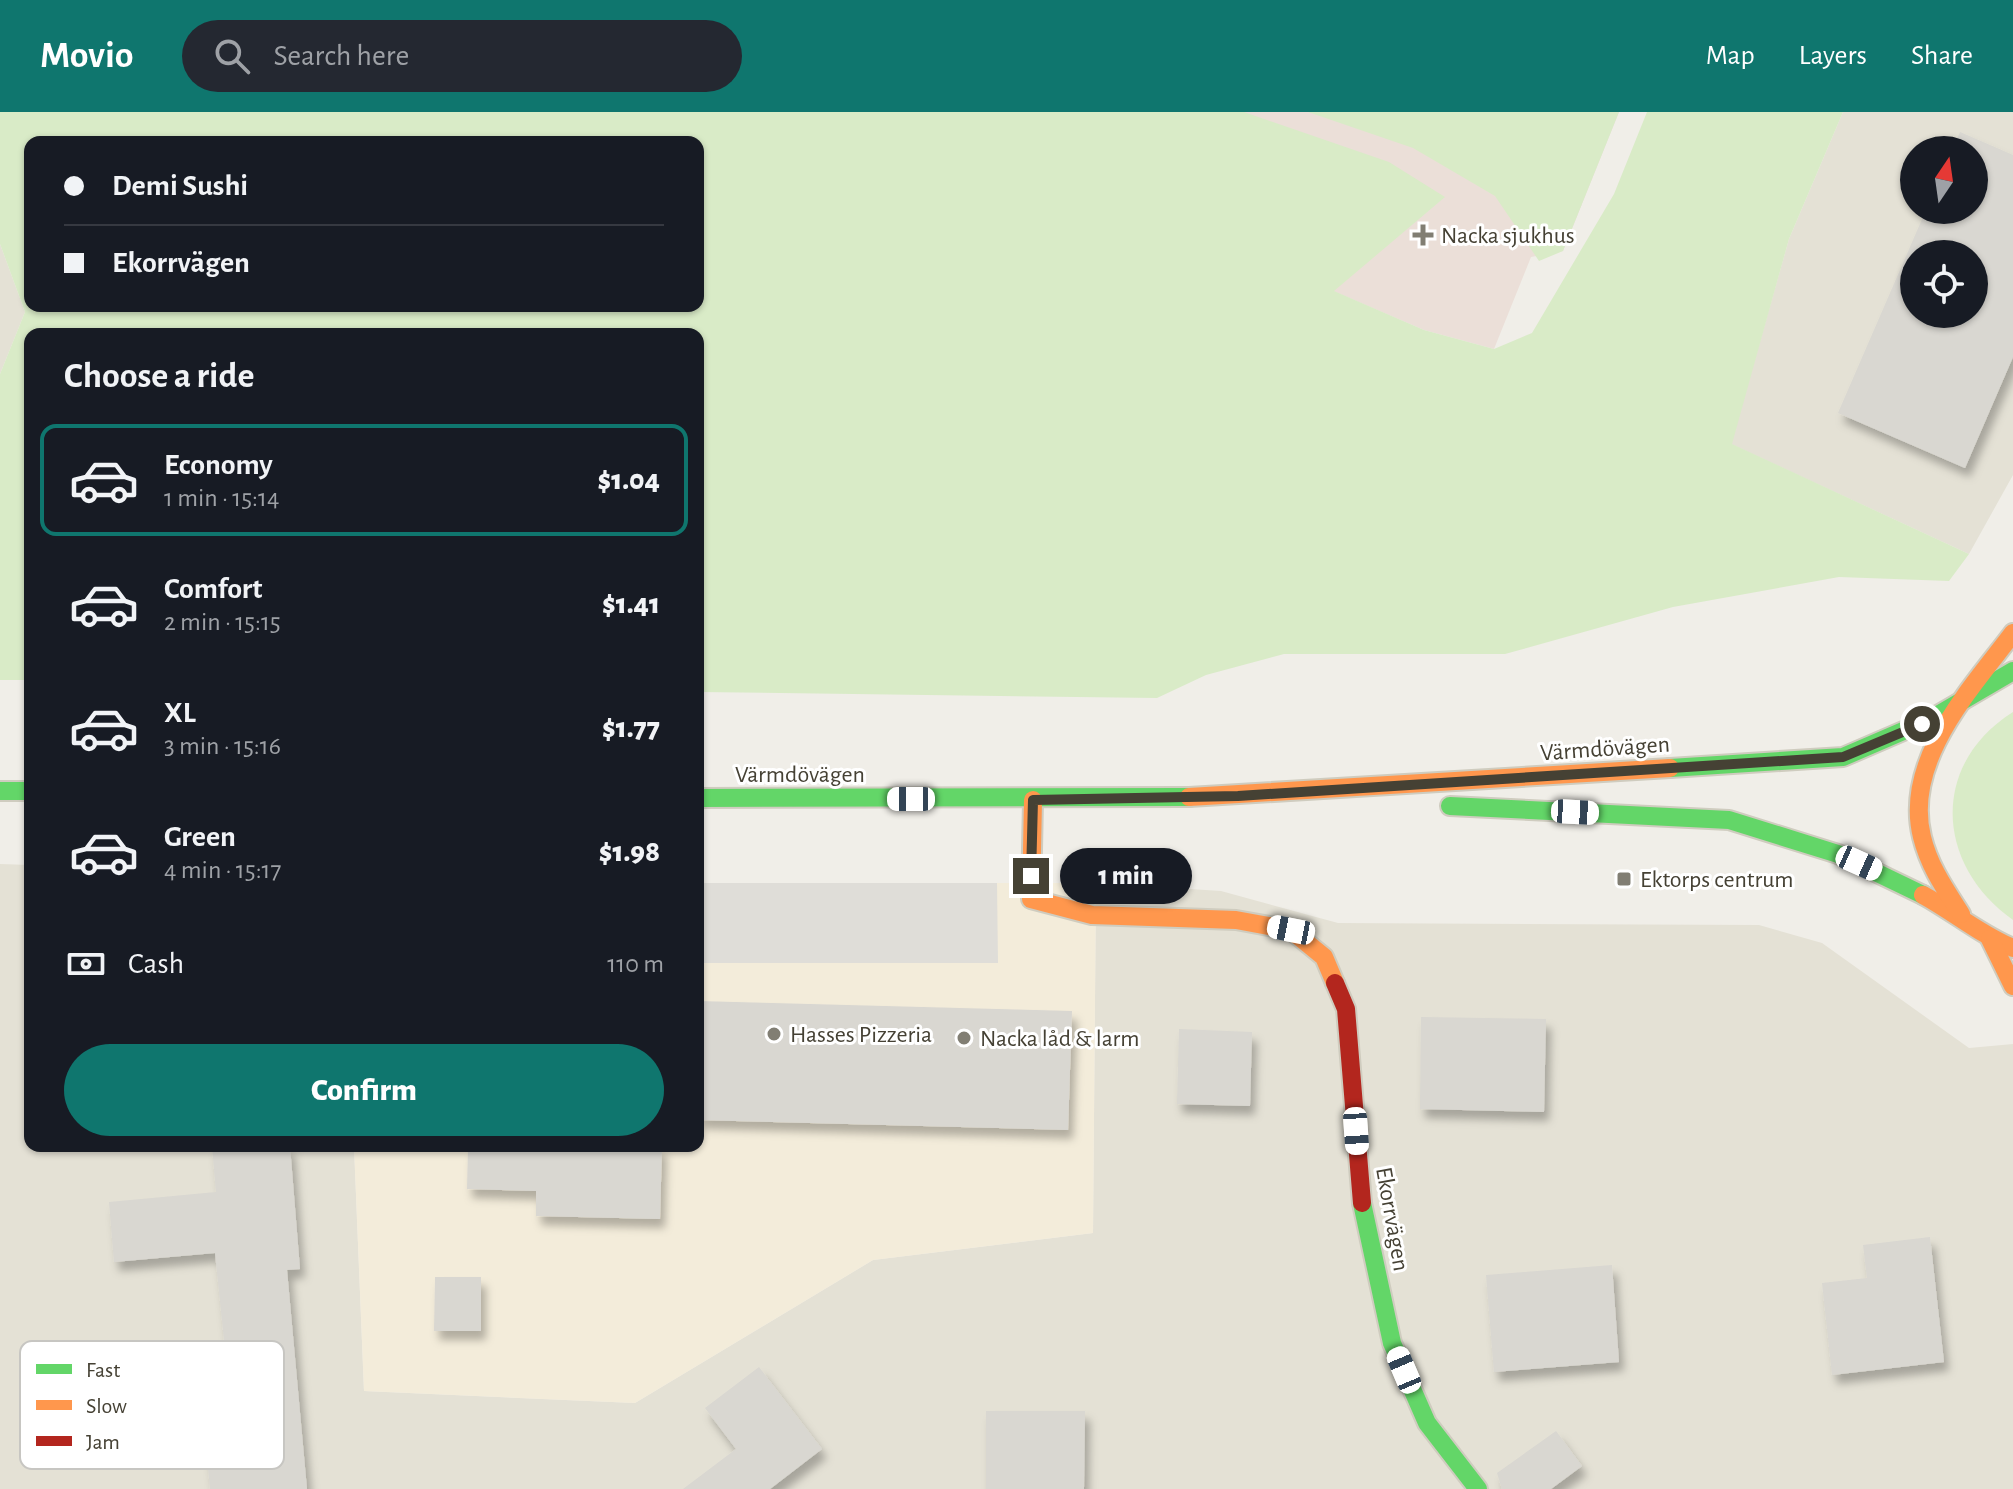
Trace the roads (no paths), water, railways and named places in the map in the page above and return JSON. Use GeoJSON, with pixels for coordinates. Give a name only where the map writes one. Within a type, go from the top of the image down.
{"type":"FeatureCollection","features":[{"type":"Feature","properties":{"kind":"main road"},"geometry":{"type":"LineString","coordinates":[[1964,701],[2013,633]]}},
{"type":"Feature","properties":{"kind":"main road","name":"Värmdövägen"},"geometry":{"type":"LineString","coordinates":[[704,798],[1033,800],[1238,796],[1843,757],[1901,736],[1964,701],[1993,679],[2013,671]]}},
{"type":"Feature","properties":{"kind":"main road","name":"Värmdövägen"},"geometry":{"type":"LineString","coordinates":[[1962,916],[1938,885],[1923,849],[1918,810],[1923,772],[1939,733],[1964,701]]}},
{"type":"Feature","properties":{"kind":"main road"},"geometry":{"type":"LineString","coordinates":[[0,791],[24,791]]}},
{"type":"Feature","properties":{"kind":"main road","name":"Värmdövägen"},"geometry":{"type":"LineString","coordinates":[[1238,796],[1396,804]]}},
{"type":"Feature","properties":{"kind":"main road","name":"Ekorrvägen"},"geometry":{"type":"LineString","coordinates":[[1033,800],[1031,899],[1092,915],[1236,920],[1291,930],[1324,957],[1346,1009],[1360,1193],[1392,1343],[1427,1423],[1478,1489]]}},
{"type":"Feature","properties":{"kind":"main road","name":"Värmdövägen"},"geometry":{"type":"LineString","coordinates":[[1428,805],[1729,820],[1838,854],[1962,916],[1990,939],[2013,948]]}},
{"type":"Feature","properties":{"kind":"main road"},"geometry":{"type":"LineString","coordinates":[[1990,939],[2013,986]]}},
{"type":"Feature","properties":{"kind":"place","name":"Nacka sjukhus"},"geometry":{"type":"Point","coordinates":[1423,235]}},
{"type":"Feature","properties":{"kind":"place","name":"Ektorps centrum"},"geometry":{"type":"Point","coordinates":[1624,879]}},
{"type":"Feature","properties":{"kind":"place","name":"Hasses Pizzeria"},"geometry":{"type":"Point","coordinates":[774,1034]}},
{"type":"Feature","properties":{"kind":"place","name":"Nacka låd & larm"},"geometry":{"type":"Point","coordinates":[964,1038]}}]}
